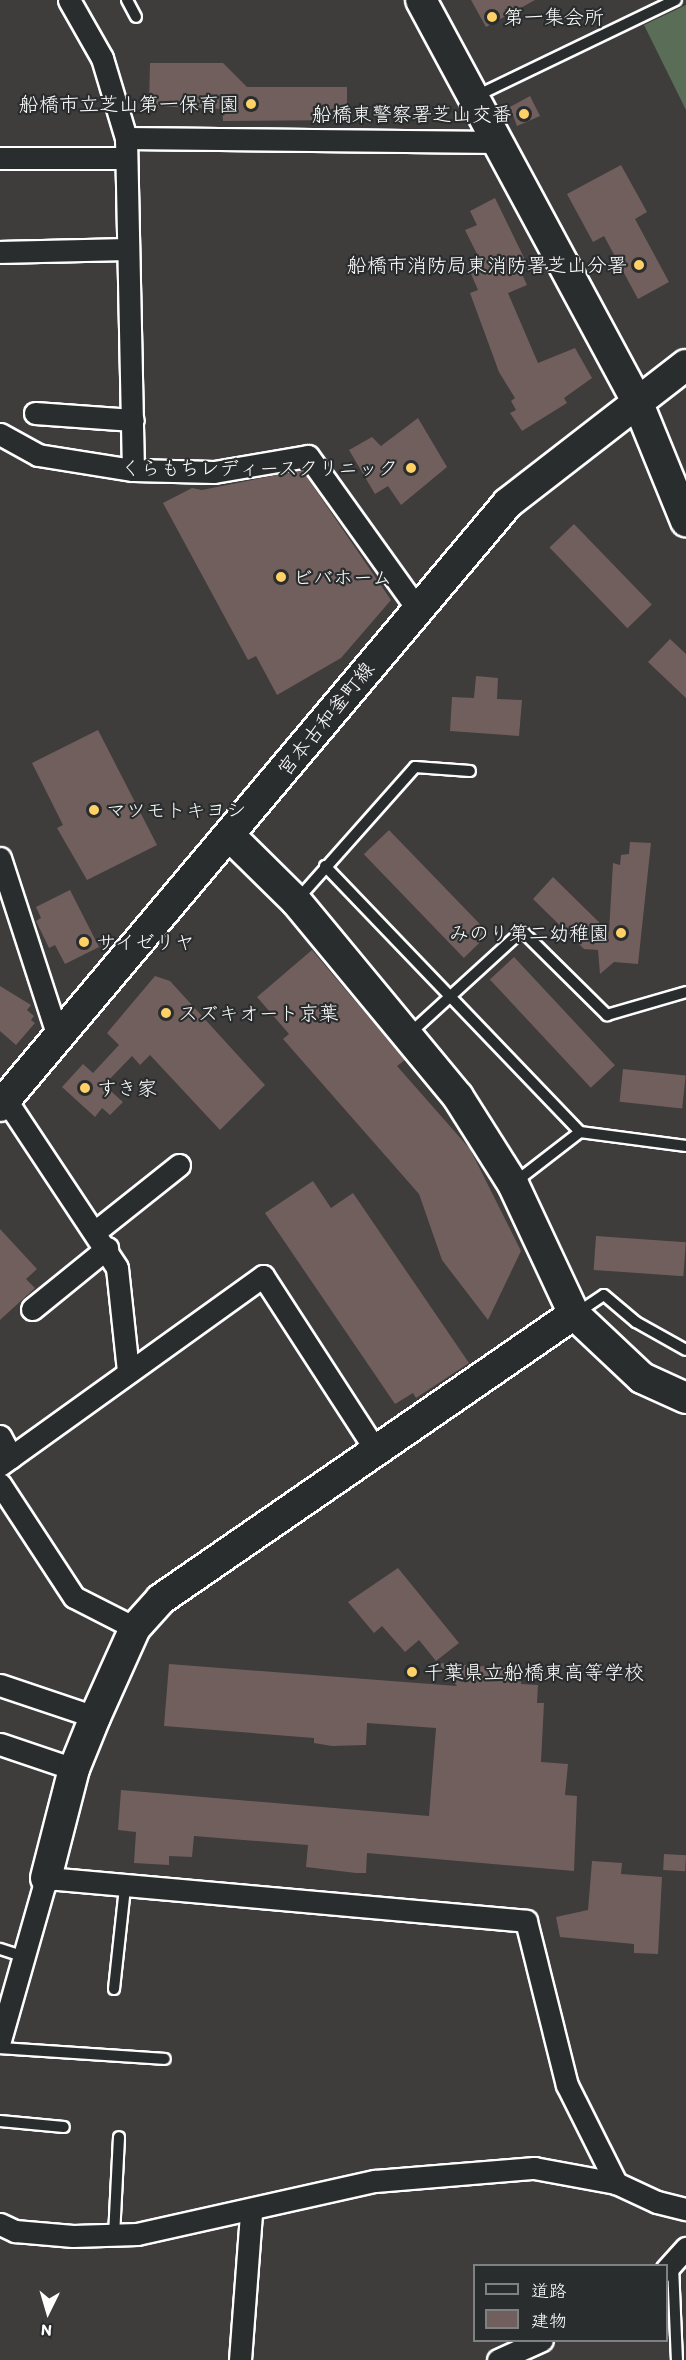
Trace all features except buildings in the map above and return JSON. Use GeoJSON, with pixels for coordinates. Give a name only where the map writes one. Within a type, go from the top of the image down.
{"type":"FeatureCollection","features":[{"type":"Feature","properties":{"kind":"street"},"geometry":{"type":"LineString","coordinates":[[69,0],[102,58],[126,148],[133,470]]}},
{"type":"Feature","properties":{"kind":"street"},"geometry":{"type":"LineString","coordinates":[[421,0],[637,401],[686,521]]}},
{"type":"Feature","properties":{"kind":"street"},"geometry":{"type":"LineString","coordinates":[[0,158],[126,148],[498,142]]}},
{"type":"Feature","properties":{"kind":"street"},"geometry":{"type":"LineString","coordinates":[[0,252],[128,249]]}},
{"type":"Feature","properties":{"kind":"street","name":"宮本古和釜町線"},"geometry":{"type":"LineString","coordinates":[[3,1103],[231,837],[416,607],[508,503],[686,365]]}},
{"type":"Feature","properties":{"kind":"street"},"geometry":{"type":"LineString","coordinates":[[35,413],[133,420]]}},
{"type":"Feature","properties":{"kind":"street"},"geometry":{"type":"LineString","coordinates":[[0,434],[38,455],[133,470],[214,472],[308,456],[416,607]]}},
{"type":"Feature","properties":{"kind":"street"},"geometry":{"type":"LineString","coordinates":[[231,837],[296,901],[458,1097],[513,1184],[574,1314],[642,1378],[686,1398]]}},
{"type":"Feature","properties":{"kind":"street"},"geometry":{"type":"LineString","coordinates":[[0,858],[5,889],[59,1040]]}},
{"type":"Feature","properties":{"kind":"street"},"geometry":{"type":"LineString","coordinates":[[3,1103],[102,1240],[117,1268],[128,1371]]}},
{"type":"Feature","properties":{"kind":"street"},"geometry":{"type":"LineString","coordinates":[[32,1309],[179,1165]]}},
{"type":"Feature","properties":{"kind":"street"},"geometry":{"type":"LineString","coordinates":[[0,1436],[6,1461],[262,1276],[376,1451]]}},
{"type":"Feature","properties":{"kind":"street"},"geometry":{"type":"LineString","coordinates":[[0,2040],[25,1957],[74,1769],[135,1628],[185,1580],[574,1314]]}},
{"type":"Feature","properties":{"kind":"street"},"geometry":{"type":"LineString","coordinates":[[0,1484],[74,1597],[135,1628]]}},
{"type":"Feature","properties":{"kind":"street"},"geometry":{"type":"LineString","coordinates":[[0,1685],[95,1717]]}},
{"type":"Feature","properties":{"kind":"street"},"geometry":{"type":"LineString","coordinates":[[0,1744],[74,1769]]}},
{"type":"Feature","properties":{"kind":"street"},"geometry":{"type":"LineString","coordinates":[[45,1878],[125,1888],[526,1921],[567,2085],[616,2183]]}},
{"type":"Feature","properties":{"kind":"street"},"geometry":{"type":"LineString","coordinates":[[0,2224],[15,2230],[114,2236],[251,2212],[375,2181],[534,2168],[616,2183],[657,2202],[686,2209]]}},
{"type":"Feature","properties":{"kind":"street"},"geometry":{"type":"LineString","coordinates":[[240,2360],[251,2212]]}},
{"type":"Feature","properties":{"kind":"street"},"geometry":{"type":"LineString","coordinates":[[670,2268],[686,2248]]}},
{"type":"Feature","properties":{"kind":"street"},"geometry":{"type":"LineString","coordinates":[[498,2360],[538,2342]]}},
{"type":"Feature","properties":{"kind":"lane"},"geometry":{"type":"LineString","coordinates":[[127,0],[136,17]]}},
{"type":"Feature","properties":{"kind":"lane"},"geometry":{"type":"LineString","coordinates":[[474,97],[676,0]]}},
{"type":"Feature","properties":{"kind":"lane"},"geometry":{"type":"LineString","coordinates":[[296,901],[415,767],[470,771]]}},
{"type":"Feature","properties":{"kind":"lane"},"geometry":{"type":"LineString","coordinates":[[325,866],[580,1132],[686,1146]]}},
{"type":"Feature","properties":{"kind":"lane"},"geometry":{"type":"LineString","coordinates":[[407,1035],[522,931],[607,1015],[686,992]]}},
{"type":"Feature","properties":{"kind":"lane"},"geometry":{"type":"LineString","coordinates":[[513,1184],[580,1132]]}},
{"type":"Feature","properties":{"kind":"lane"},"geometry":{"type":"LineString","coordinates":[[574,1314],[604,1295],[636,1322],[686,1350]]}},
{"type":"Feature","properties":{"kind":"lane"},"geometry":{"type":"LineString","coordinates":[[114,1989],[125,1888]]}},
{"type":"Feature","properties":{"kind":"lane"},"geometry":{"type":"LineString","coordinates":[[0,1948],[25,1957]]}},
{"type":"Feature","properties":{"kind":"lane"},"geometry":{"type":"LineString","coordinates":[[0,2048],[165,2059]]}},
{"type":"Feature","properties":{"kind":"lane"},"geometry":{"type":"LineString","coordinates":[[0,2121],[64,2127]]}},
{"type":"Feature","properties":{"kind":"lane"},"geometry":{"type":"LineString","coordinates":[[114,2236],[119,2137]]}},
{"type":"Feature","properties":{"kind":"lane"},"geometry":{"type":"LineString","coordinates":[[670,2268],[677,2360]]}},
{"type":"Feature","properties":{"kind":"green space"},"geometry":{"type":"Polygon","coordinates":[[[686,5],[686,110],[644,25],[686,5]]]}},
{"type":"Feature","properties":{"kind":"place","name":"第一集会所"},"geometry":{"type":"Point","coordinates":[492,17]}},
{"type":"Feature","properties":{"kind":"place","name":"船橋市立芝山第一保育園"},"geometry":{"type":"Point","coordinates":[251,104]}},
{"type":"Feature","properties":{"kind":"place","name":"船橋東警察署芝山交番"},"geometry":{"type":"Point","coordinates":[524,114]}},
{"type":"Feature","properties":{"kind":"place","name":"船橋市消防局東消防署芝山分署"},"geometry":{"type":"Point","coordinates":[639,265]}},
{"type":"Feature","properties":{"kind":"place","name":"くらもちレディースクリニック"},"geometry":{"type":"Point","coordinates":[411,468]}},
{"type":"Feature","properties":{"kind":"place","name":"ビバホーム"},"geometry":{"type":"Point","coordinates":[281,577]}},
{"type":"Feature","properties":{"kind":"place","name":"マツモトキヨシ"},"geometry":{"type":"Point","coordinates":[94,810]}},
{"type":"Feature","properties":{"kind":"place","name":"みのり第二幼稚園"},"geometry":{"type":"Point","coordinates":[621,933]}},
{"type":"Feature","properties":{"kind":"place","name":"サイゼリヤ"},"geometry":{"type":"Point","coordinates":[84,942]}},
{"type":"Feature","properties":{"kind":"place","name":"スズキオート京葉"},"geometry":{"type":"Point","coordinates":[166,1013]}},
{"type":"Feature","properties":{"kind":"place","name":"すき家"},"geometry":{"type":"Point","coordinates":[85,1088]}},
{"type":"Feature","properties":{"kind":"place","name":"千葉県立船橋東高等学校"},"geometry":{"type":"Point","coordinates":[412,1672]}}]}
